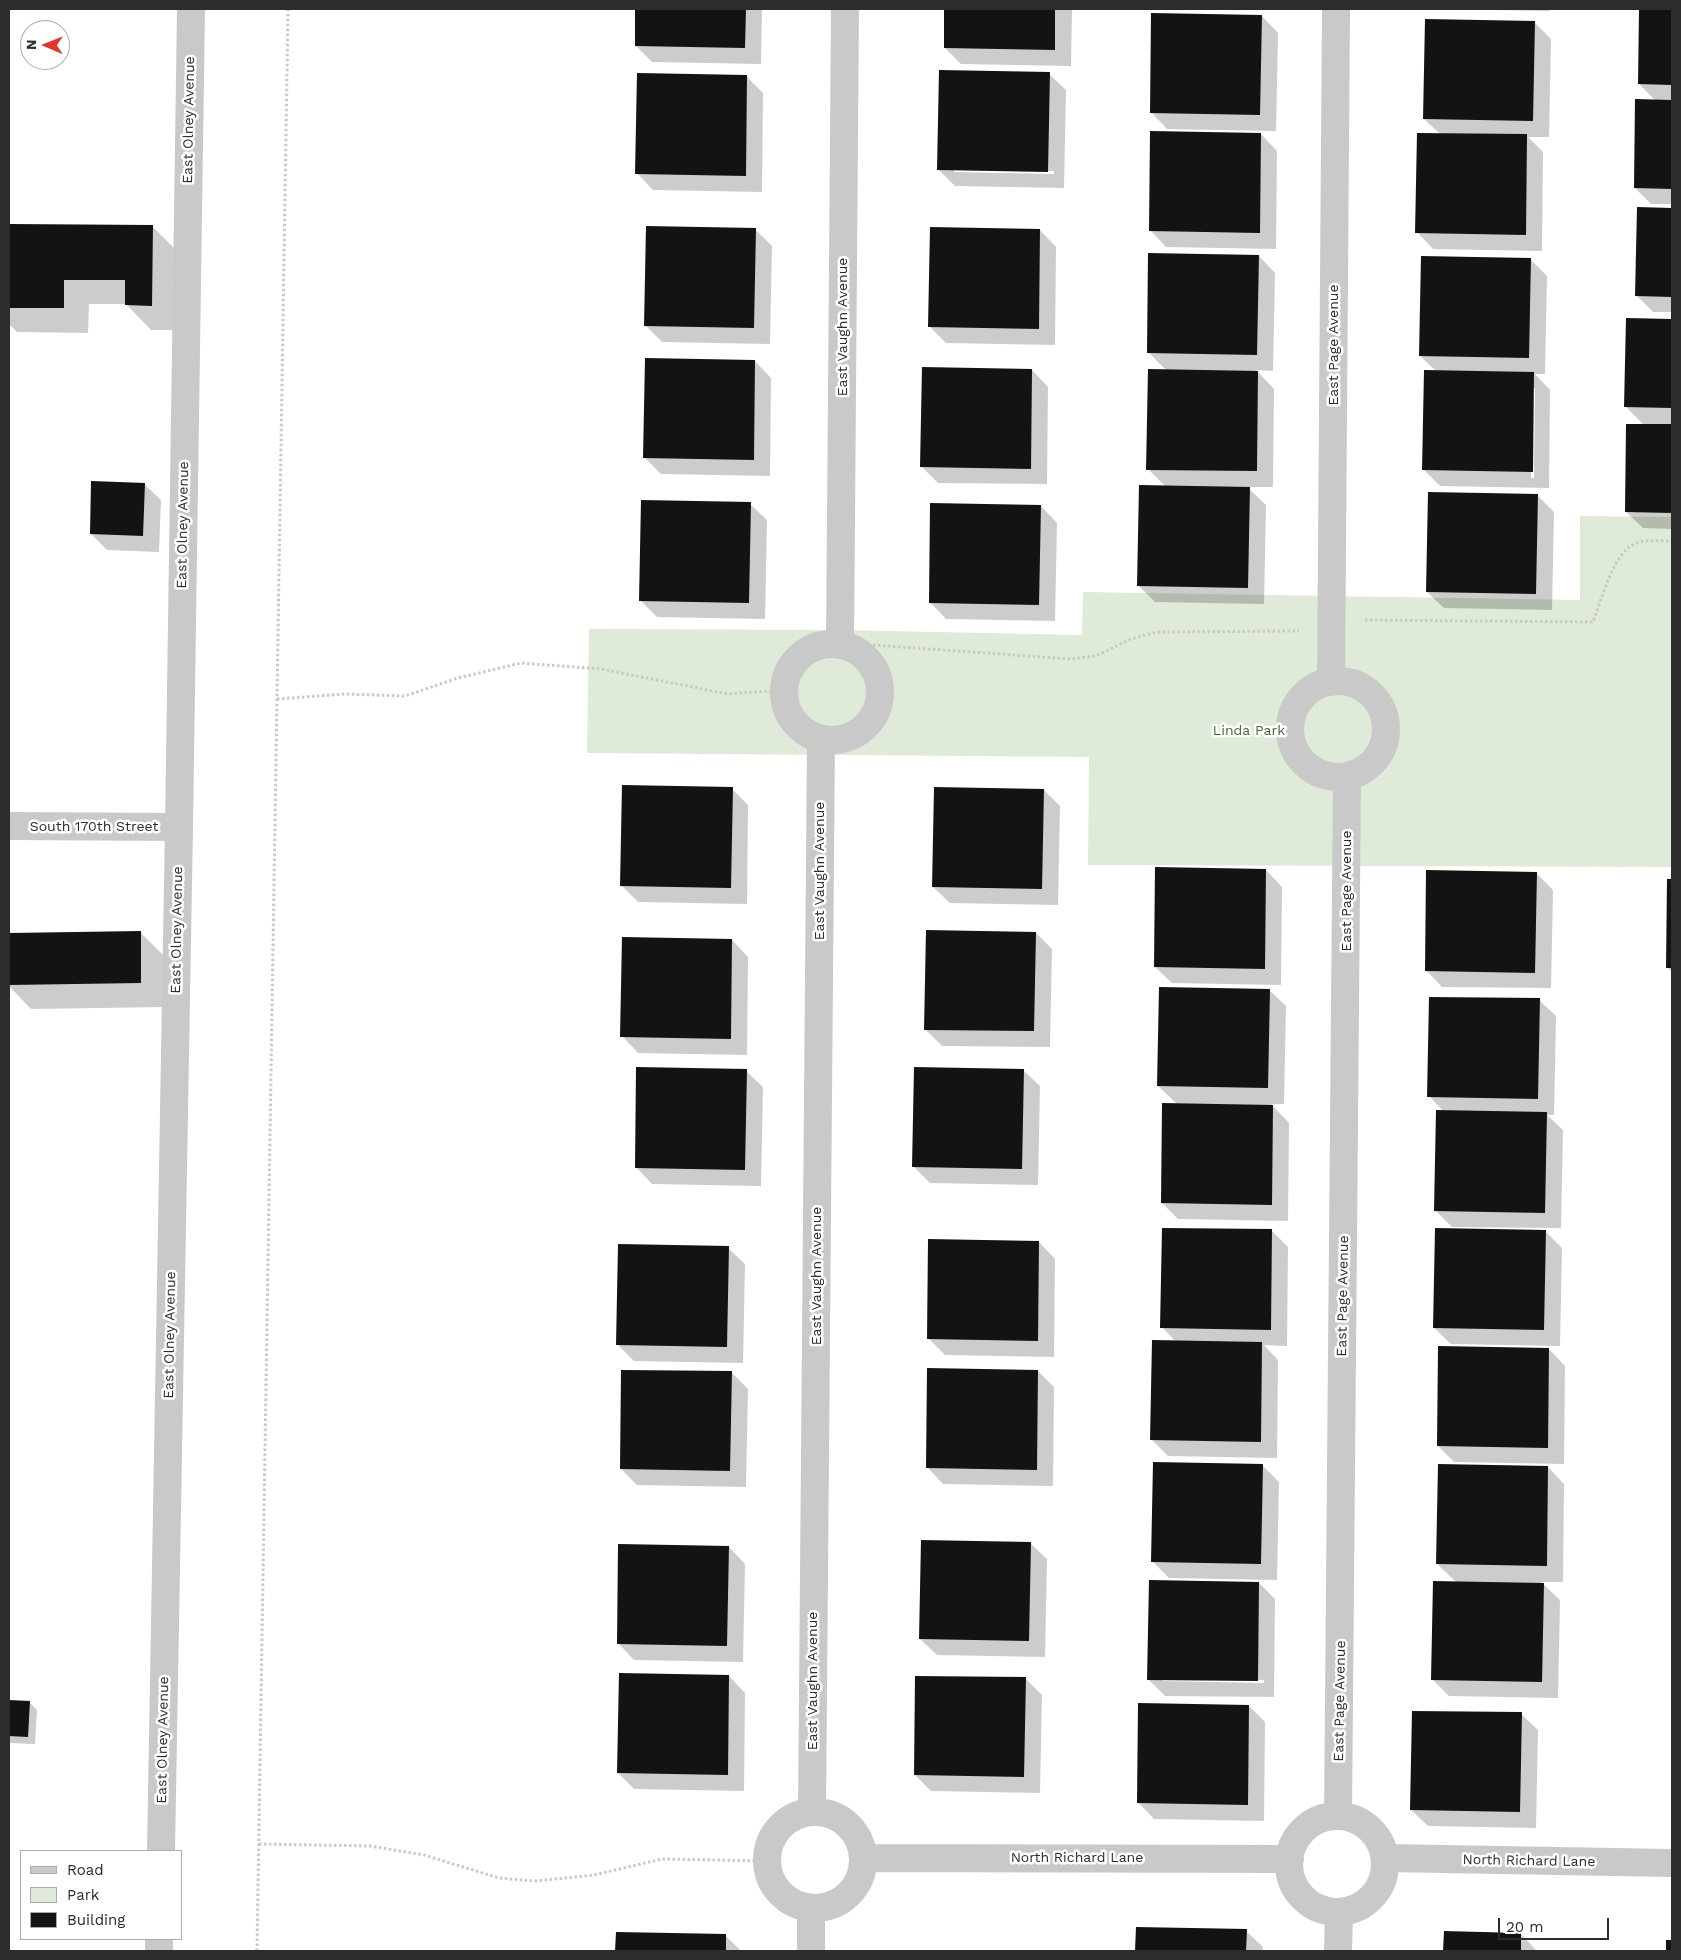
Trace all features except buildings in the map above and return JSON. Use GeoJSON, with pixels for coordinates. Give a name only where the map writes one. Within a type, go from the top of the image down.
{"type":"FeatureCollection","features":[{"type":"Feature","properties":{"kind":"street","name":"East Olney Avenue"},"geometry":{"type":"LineString","coordinates":[[160,1850],[179,827],[191,9]]}},
{"type":"Feature","properties":{"kind":"street","name":"East Vaughn Avenue"},"geometry":{"type":"LineString","coordinates":[[845,9],[851,650]]}},
{"type":"Feature","properties":{"kind":"street","name":"East Page Avenue"},"geometry":{"type":"LineString","coordinates":[[1331,682],[1336,9]]}},
{"type":"Feature","properties":{"kind":"street"},"geometry":{"type":"LineString","coordinates":[[817,646],[851,650],[874,669],[878,680],[879,698],[877,710],[867,725],[858,733],[841,740],[821,739],[806,733],[793,721],[785,705],[784,690],[787,675],[801,655],[817,646]]}},
{"type":"Feature","properties":{"kind":"street"},"geometry":{"type":"LineString","coordinates":[[1347,681],[1364,688],[1377,700],[1386,722],[1385,740],[1377,757],[1364,770],[1347,776],[1324,775],[1308,766],[1294,747],[1291,735],[1292,717],[1300,701],[1313,688],[1331,682],[1347,681]]}},
{"type":"Feature","properties":{"kind":"street","name":"East Vaughn Avenue"},"geometry":{"type":"LineString","coordinates":[[812,1812],[821,739]]}},
{"type":"Feature","properties":{"kind":"street","name":"East Page Avenue"},"geometry":{"type":"LineString","coordinates":[[1338,1816],[1347,776]]}},
{"type":"Feature","properties":{"kind":"street","name":"South 170th Street"},"geometry":{"type":"LineString","coordinates":[[9,826],[179,827]]}},
{"type":"Feature","properties":{"kind":"street"},"geometry":{"type":"LineString","coordinates":[[812,1812],[824,1812],[836,1816],[850,1827],[858,1836],[864,1858],[860,1877],[846,1897],[825,1908],[811,1908],[796,1904],[781,1893],[771,1878],[767,1860],[771,1842],[780,1827],[795,1817],[812,1812]]}},
{"type":"Feature","properties":{"kind":"street"},"geometry":{"type":"LineString","coordinates":[[1338,1816],[1358,1820],[1372,1831],[1386,1858],[1382,1882],[1372,1897],[1358,1908],[1339,1912],[1328,1912],[1312,1905],[1298,1893],[1291,1876],[1290,1859],[1295,1841],[1306,1827],[1322,1818],[1338,1816]]}},
{"type":"Feature","properties":{"kind":"street","name":"North Richard Lane"},"geometry":{"type":"LineString","coordinates":[[864,1858],[1290,1859]]}},
{"type":"Feature","properties":{"kind":"street","name":"North Richard Lane"},"geometry":{"type":"LineString","coordinates":[[1386,1858],[1672,1863]]}},
{"type":"Feature","properties":{"kind":"street"},"geometry":{"type":"LineString","coordinates":[[811,1908],[811,1951]]}},
{"type":"Feature","properties":{"kind":"street"},"geometry":{"type":"LineString","coordinates":[[1338,1951],[1339,1912]]}},
{"type":"Feature","properties":{"kind":"path"},"geometry":{"type":"LineString","coordinates":[[257,1951],[288,9]]}},
{"type":"Feature","properties":{"kind":"path"},"geometry":{"type":"LineString","coordinates":[[851,650],[872,645],[1071,659],[1096,656],[1130,639],[1156,632],[1302,632],[1331,620],[1593,622],[1620,554],[1634,544],[1654,540],[1672,541]]}},
{"type":"Feature","properties":{"kind":"path"},"geometry":{"type":"LineString","coordinates":[[277,699],[346,694],[405,696],[458,678],[521,663],[601,669],[728,694],[784,690]]}},
{"type":"Feature","properties":{"kind":"path"},"geometry":{"type":"LineString","coordinates":[[259,1844],[370,1846],[424,1854],[498,1878],[534,1881],[594,1875],[662,1859],[767,1860]]}},
{"type":"Feature","properties":{"kind":"green space","name":"Linda Park"},"geometry":{"type":"Polygon","coordinates":[[[1580,516],[1672,517],[1672,867],[1088,865],[1089,757],[587,753],[589,629],[841,630],[1082,635],[1083,592],[1580,600],[1580,516]]]}}]}
